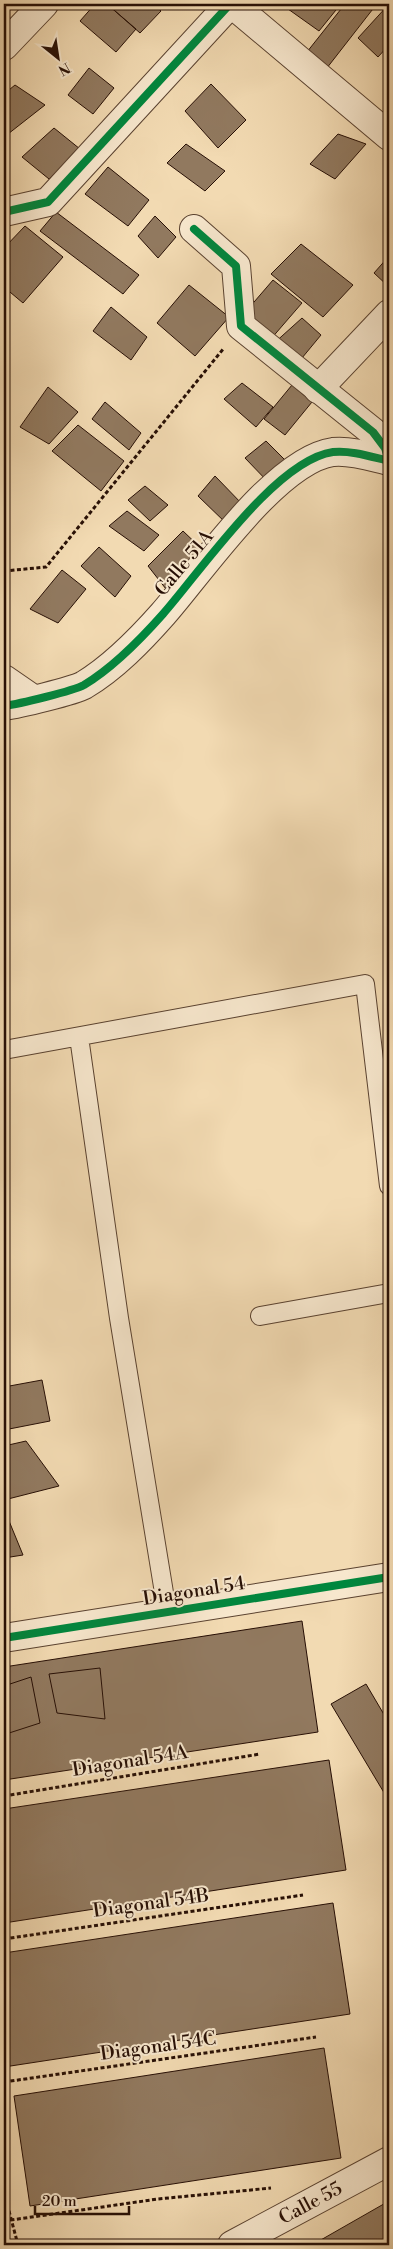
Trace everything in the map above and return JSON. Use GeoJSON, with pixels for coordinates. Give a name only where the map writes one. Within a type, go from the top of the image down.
{"type":"FeatureCollection","features":[{"type":"Feature","properties":{"kind":"street"},"geometry":{"type":"LineString","coordinates":[[4,46],[44,4]]}},
{"type":"Feature","properties":{"kind":"street"},"geometry":{"type":"LineString","coordinates":[[4,212],[48,202],[231,4],[389,136]]}},
{"type":"Feature","properties":{"kind":"street"},"geometry":{"type":"LineString","coordinates":[[194,229],[236,266],[241,326],[373,432],[384,448],[389,461]]}},
{"type":"Feature","properties":{"kind":"street"},"geometry":{"type":"LineString","coordinates":[[318,389],[389,314]]}},
{"type":"Feature","properties":{"kind":"street","name":"Calle 51A"},"geometry":{"type":"LineString","coordinates":[[4,706],[83,686],[125,654],[162,615],[242,520],[272,488],[304,463],[333,452],[358,454],[389,461]]}},
{"type":"Feature","properties":{"kind":"street"},"geometry":{"type":"LineString","coordinates":[[4,679],[33,699]]}},
{"type":"Feature","properties":{"kind":"street","name":"Diagonal 54"},"geometry":{"type":"LineString","coordinates":[[4,1638],[389,1577]]}},
{"type":"Feature","properties":{"kind":"street","name":"Calle 55"},"geometry":{"type":"LineString","coordinates":[[232,2245],[389,2161]]}},
{"type":"Feature","properties":{"kind":"lane"},"geometry":{"type":"LineString","coordinates":[[4,1050],[365,984],[389,1186]]}},
{"type":"Feature","properties":{"kind":"lane"},"geometry":{"type":"LineString","coordinates":[[78,1037],[121,1328],[166,1611]]}},
{"type":"Feature","properties":{"kind":"lane"},"geometry":{"type":"LineString","coordinates":[[260,1316],[389,1293]]}},
{"type":"Feature","properties":{"kind":"path"},"geometry":{"type":"LineString","coordinates":[[4,571],[46,567],[241,326]]}},
{"type":"Feature","properties":{"kind":"path"},"geometry":{"type":"LineString","coordinates":[[4,2221],[158,2199],[274,2188]]}},
{"type":"Feature","properties":{"kind":"path"},"geometry":{"type":"LineString","coordinates":[[4,2192],[18,2245]]}},
{"type":"Feature","properties":{"kind":"building"},"geometry":{"type":"Polygon","coordinates":[[[95,4],[107,4],[136,29],[116,52],[80,21],[95,4]]]}},
{"type":"Feature","properties":{"kind":"building"},"geometry":{"type":"Polygon","coordinates":[[[107,4],[153,4],[161,11],[140,33],[107,4]]]}},
{"type":"Feature","properties":{"kind":"building"},"geometry":{"type":"Polygon","coordinates":[[[281,4],[329,4],[336,10],[319,31],[281,4]]]}},
{"type":"Feature","properties":{"kind":"building"},"geometry":{"type":"Polygon","coordinates":[[[345,4],[376,5],[323,73],[303,57],[345,4]]]}},
{"type":"Feature","properties":{"kind":"building"},"geometry":{"type":"Polygon","coordinates":[[[389,4],[389,45],[378,57],[358,38],[389,4]]]}},
{"type":"Feature","properties":{"kind":"building"},"geometry":{"type":"Polygon","coordinates":[[[89,68],[114,88],[93,114],[68,95],[89,68]]]}},
{"type":"Feature","properties":{"kind":"building"},"geometry":{"type":"Polygon","coordinates":[[[211,84],[246,120],[218,148],[185,111],[211,84]]]}},
{"type":"Feature","properties":{"kind":"building"},"geometry":{"type":"Polygon","coordinates":[[[15,85],[45,105],[8,134],[4,131],[4,94],[15,85]]]}},
{"type":"Feature","properties":{"kind":"building"},"geometry":{"type":"Polygon","coordinates":[[[54,128],[80,149],[49,179],[22,157],[54,128]]]}},
{"type":"Feature","properties":{"kind":"building"},"geometry":{"type":"Polygon","coordinates":[[[338,134],[366,144],[335,179],[310,164],[338,134]]]}},
{"type":"Feature","properties":{"kind":"building"},"geometry":{"type":"Polygon","coordinates":[[[186,144],[225,171],[205,191],[167,163],[186,144]]]}},
{"type":"Feature","properties":{"kind":"building"},"geometry":{"type":"Polygon","coordinates":[[[108,167],[149,200],[128,226],[85,194],[108,167]]]}},
{"type":"Feature","properties":{"kind":"building"},"geometry":{"type":"Polygon","coordinates":[[[56,212],[139,275],[123,294],[40,231],[56,212]]]}},
{"type":"Feature","properties":{"kind":"building"},"geometry":{"type":"Polygon","coordinates":[[[155,216],[176,237],[158,258],[138,236],[155,216]]]}},
{"type":"Feature","properties":{"kind":"building"},"geometry":{"type":"Polygon","coordinates":[[[25,226],[63,257],[23,303],[4,287],[4,248],[25,226]]]}},
{"type":"Feature","properties":{"kind":"building"},"geometry":{"type":"Polygon","coordinates":[[[301,244],[353,285],[323,317],[271,274],[301,244]]]}},
{"type":"Feature","properties":{"kind":"building"},"geometry":{"type":"Polygon","coordinates":[[[389,256],[389,287],[374,273],[389,256]]]}},
{"type":"Feature","properties":{"kind":"building"},"geometry":{"type":"Polygon","coordinates":[[[273,280],[302,303],[270,340],[242,316],[273,280]]]}},
{"type":"Feature","properties":{"kind":"building"},"geometry":{"type":"Polygon","coordinates":[[[189,285],[229,317],[195,356],[157,323],[189,285]]]}},
{"type":"Feature","properties":{"kind":"building"},"geometry":{"type":"Polygon","coordinates":[[[111,307],[147,337],[131,360],[93,331],[111,307]]]}},
{"type":"Feature","properties":{"kind":"building"},"geometry":{"type":"Polygon","coordinates":[[[302,318],[321,335],[297,364],[272,345],[302,318]]]}},
{"type":"Feature","properties":{"kind":"building"},"geometry":{"type":"Polygon","coordinates":[[[242,383],[273,407],[256,427],[224,399],[242,383]]]}},
{"type":"Feature","properties":{"kind":"building"},"geometry":{"type":"Polygon","coordinates":[[[292,385],[312,402],[285,435],[264,419],[292,385]]]}},
{"type":"Feature","properties":{"kind":"building"},"geometry":{"type":"Polygon","coordinates":[[[48,387],[78,412],[49,444],[20,427],[48,387]]]}},
{"type":"Feature","properties":{"kind":"building"},"geometry":{"type":"Polygon","coordinates":[[[105,402],[141,433],[129,450],[92,419],[105,402]]]}},
{"type":"Feature","properties":{"kind":"building"},"geometry":{"type":"Polygon","coordinates":[[[78,425],[124,461],[101,491],[52,451],[78,425]]]}},
{"type":"Feature","properties":{"kind":"building"},"geometry":{"type":"Polygon","coordinates":[[[266,441],[289,464],[270,484],[245,458],[266,441]]]}},
{"type":"Feature","properties":{"kind":"building"},"geometry":{"type":"Polygon","coordinates":[[[215,476],[244,506],[228,525],[198,496],[215,476]]]}},
{"type":"Feature","properties":{"kind":"building"},"geometry":{"type":"Polygon","coordinates":[[[145,486],[168,505],[150,521],[128,500],[145,486]]]}},
{"type":"Feature","properties":{"kind":"building"},"geometry":{"type":"Polygon","coordinates":[[[127,511],[159,535],[144,551],[109,526],[127,511]]]}},
{"type":"Feature","properties":{"kind":"building"},"geometry":{"type":"Polygon","coordinates":[[[183,531],[204,551],[166,589],[148,566],[183,531]]]}},
{"type":"Feature","properties":{"kind":"building"},"geometry":{"type":"Polygon","coordinates":[[[99,547],[131,576],[115,597],[81,566],[99,547]]]}},
{"type":"Feature","properties":{"kind":"building"},"geometry":{"type":"Polygon","coordinates":[[[62,570],[86,589],[58,623],[30,609],[62,570]]]}},
{"type":"Feature","properties":{"kind":"building"},"geometry":{"type":"Polygon","coordinates":[[[42,1380],[50,1421],[4,1430],[4,1387],[42,1380]]]}},
{"type":"Feature","properties":{"kind":"building"},"geometry":{"type":"Polygon","coordinates":[[[26,1441],[59,1486],[4,1500],[4,1446],[26,1441]]]}},
{"type":"Feature","properties":{"kind":"building"},"geometry":{"type":"Polygon","coordinates":[[[7,1516],[23,1555],[4,1558],[4,1517],[7,1516]]]}},
{"type":"Feature","properties":{"kind":"building"},"geometry":{"type":"Polygon","coordinates":[[[302,1621],[318,1732],[4,1780],[4,1667],[302,1621]]]}},
{"type":"Feature","properties":{"kind":"building"},"geometry":{"type":"Polygon","coordinates":[[[100,1668],[105,1719],[57,1713],[49,1674],[100,1668]]]}},
{"type":"Feature","properties":{"kind":"building"},"geometry":{"type":"Polygon","coordinates":[[[31,1677],[40,1723],[6,1734],[4,1686],[31,1677]]]}},
{"type":"Feature","properties":{"kind":"building"},"geometry":{"type":"Polygon","coordinates":[[[366,1684],[389,1723],[389,1794],[386,1796],[331,1704],[366,1684]]]}},
{"type":"Feature","properties":{"kind":"building"},"geometry":{"type":"Polygon","coordinates":[[[329,1760],[346,1870],[4,1923],[4,1809],[329,1760]]]}},
{"type":"Feature","properties":{"kind":"building"},"geometry":{"type":"Polygon","coordinates":[[[333,1903],[350,2014],[4,2067],[4,1953],[333,1903]]]}},
{"type":"Feature","properties":{"kind":"building"},"geometry":{"type":"Polygon","coordinates":[[[324,2048],[341,2158],[30,2206],[14,2096],[324,2048]]]}},
{"type":"Feature","properties":{"kind":"building"},"geometry":{"type":"Polygon","coordinates":[[[389,2201],[389,2245],[312,2245],[389,2201]]]}},
{"type":"Feature","properties":{"kind":"cycle path"},"geometry":{"type":"LineString","coordinates":[[4,212],[48,202],[230,4]]}},
{"type":"Feature","properties":{"kind":"cycle path"},"geometry":{"type":"LineString","coordinates":[[194,229],[236,266],[241,326],[373,432],[385,448],[389,461]]}},
{"type":"Feature","properties":{"kind":"cycle path"},"geometry":{"type":"LineString","coordinates":[[4,706],[78,688],[106,670],[154,624],[218,546],[264,495],[311,459],[333,452],[347,452],[389,461]]}},
{"type":"Feature","properties":{"kind":"cycle path"},"geometry":{"type":"LineString","coordinates":[[4,1638],[389,1577]]}}]}
